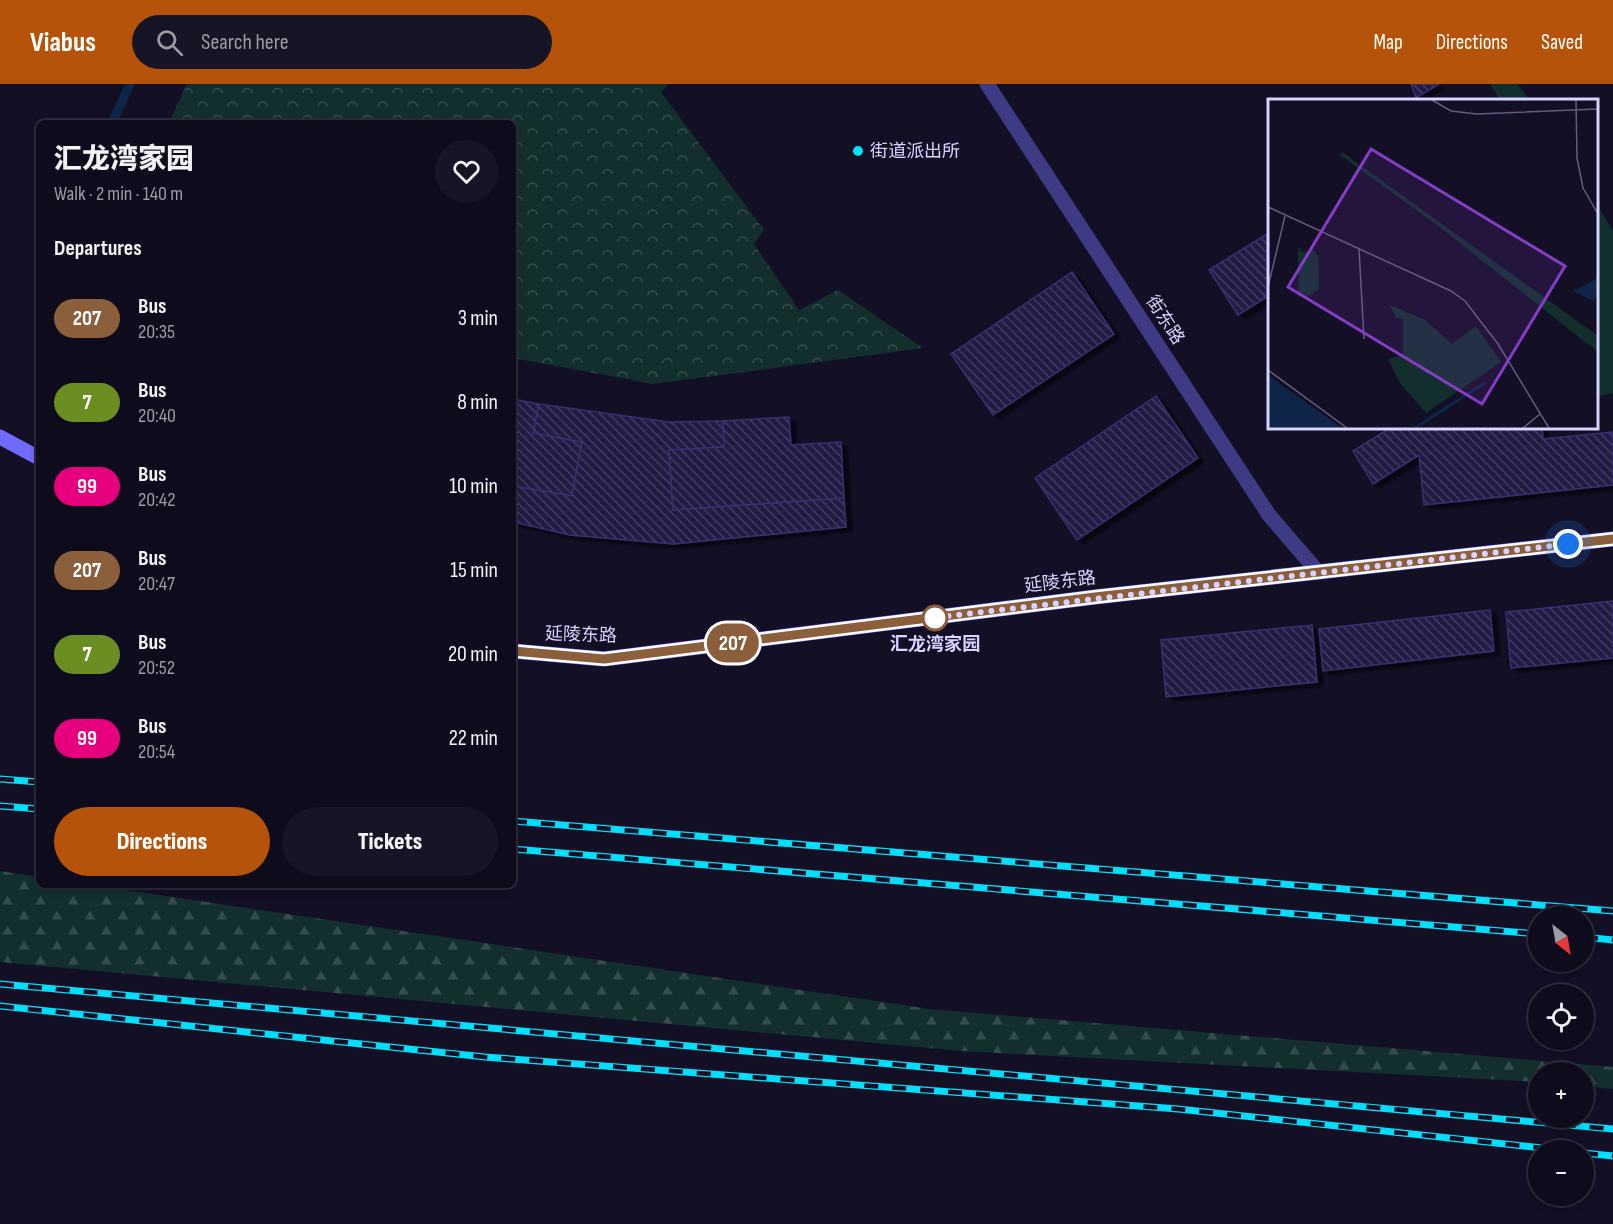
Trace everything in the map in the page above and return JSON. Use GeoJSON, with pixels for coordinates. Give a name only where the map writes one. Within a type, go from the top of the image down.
{"type":"FeatureCollection","features":[{"type":"Feature","properties":{"kind":"main road"},"geometry":{"type":"LineString","coordinates":[[0,437],[36,456]]}},
{"type":"Feature","properties":{"kind":"main road","name":"延陵东路"},"geometry":{"type":"LineString","coordinates":[[516,651],[604,659],[1318,572],[1613,539]]}},
{"type":"Feature","properties":{"kind":"street","name":"街东路"},"geometry":{"type":"LineString","coordinates":[[987,84],[1269,515],[1318,572]]}},
{"type":"Feature","properties":{"kind":"green space"},"geometry":{"type":"Polygon","coordinates":[[[187,84],[669,84],[661,92],[764,230],[754,244],[799,310],[838,290],[923,348],[653,384],[516,359],[516,120],[170,120],[187,84]]]}},
{"type":"Feature","properties":{"kind":"green space"},"geometry":{"type":"Polygon","coordinates":[[[1490,84],[1518,84],[1528,99],[1499,99],[1490,84]]]}},
{"type":"Feature","properties":{"kind":"green space"},"geometry":{"type":"Polygon","coordinates":[[[1598,207],[1613,231],[1613,393],[1598,397],[1598,207]]]}},
{"type":"Feature","properties":{"kind":"green space"},"geometry":{"type":"Polygon","coordinates":[[[0,871],[36,877],[36,888],[112,888],[930,1009],[1554,1062],[1528,1062],[1528,1081],[961,1051],[0,962],[0,871]]]}},
{"type":"Feature","properties":{"kind":"green space"},"geometry":{"type":"Polygon","coordinates":[[[1594,1065],[1613,1067],[1613,1089],[1594,1087],[1594,1065]]]}},
{"type":"Feature","properties":{"kind":"building"},"geometry":{"type":"Polygon","coordinates":[[[1411,84],[1439,84],[1416,98],[1411,84]]]}},
{"type":"Feature","properties":{"kind":"building"},"geometry":{"type":"Polygon","coordinates":[[[1268,233],[1268,296],[1238,315],[1209,270],[1268,233]]]}},
{"type":"Feature","properties":{"kind":"building"},"geometry":{"type":"Polygon","coordinates":[[[1072,272],[1114,334],[993,415],[951,354],[1072,272]]]}},
{"type":"Feature","properties":{"kind":"building"},"geometry":{"type":"Polygon","coordinates":[[[1156,396],[1198,458],[1077,540],[1035,478],[1156,396]]]}},
{"type":"Feature","properties":{"kind":"building"},"geometry":{"type":"Polygon","coordinates":[[[516,400],[539,404],[533,433],[582,442],[572,496],[516,487],[516,400]]]}},
{"type":"Feature","properties":{"kind":"building"},"geometry":{"type":"Polygon","coordinates":[[[539,404],[669,422],[723,421],[724,447],[669,450],[673,510],[844,498],[846,527],[673,544],[570,535],[516,523],[516,487],[572,496],[582,442],[533,433],[539,404]]]}},
{"type":"Feature","properties":{"kind":"building"},"geometry":{"type":"Polygon","coordinates":[[[789,417],[791,445],[841,442],[844,498],[673,510],[669,450],[724,447],[723,421],[789,417]]]}},
{"type":"Feature","properties":{"kind":"building"},"geometry":{"type":"Polygon","coordinates":[[[1388,429],[1542,429],[1543,439],[1613,432],[1613,485],[1424,505],[1419,455],[1373,484],[1353,451],[1388,429]]]}},
{"type":"Feature","properties":{"kind":"building"},"geometry":{"type":"Polygon","coordinates":[[[1613,601],[1613,658],[1511,668],[1506,612],[1613,601]]]}},
{"type":"Feature","properties":{"kind":"building"},"geometry":{"type":"Polygon","coordinates":[[[1490,610],[1494,651],[1323,671],[1319,629],[1490,610]]]}},
{"type":"Feature","properties":{"kind":"building"},"geometry":{"type":"Polygon","coordinates":[[[1312,625],[1317,682],[1166,697],[1161,640],[1312,625]]]}},
{"type":"Feature","properties":{"kind":"waterway"},"geometry":{"type":"LineString","coordinates":[[113,120],[130,84]]}},
{"type":"Feature","properties":{"kind":"railway"},"geometry":{"type":"LineString","coordinates":[[0,779],[36,782]]}},
{"type":"Feature","properties":{"kind":"railway"},"geometry":{"type":"LineString","coordinates":[[0,806],[36,809]]}},
{"type":"Feature","properties":{"kind":"railway"},"geometry":{"type":"LineString","coordinates":[[516,821],[1613,911]]}},
{"type":"Feature","properties":{"kind":"railway"},"geometry":{"type":"LineString","coordinates":[[516,849],[1528,933]]}},
{"type":"Feature","properties":{"kind":"railway"},"geometry":{"type":"LineString","coordinates":[[1594,938],[1613,940]]}},
{"type":"Feature","properties":{"kind":"railway"},"geometry":{"type":"LineString","coordinates":[[0,984],[1613,1129]]}},
{"type":"Feature","properties":{"kind":"railway"},"geometry":{"type":"LineString","coordinates":[[0,1006],[485,1057],[1178,1109],[1528,1146]]}},
{"type":"Feature","properties":{"kind":"railway"},"geometry":{"type":"LineString","coordinates":[[1594,1154],[1613,1156]]}},
{"type":"Feature","properties":{"kind":"bus line","name":"207"},"geometry":{"type":"LineString","coordinates":[[516,651],[604,659],[1095,597],[1613,539]]}},
{"type":"Feature","properties":{"kind":"place","name":"街道派出所"},"geometry":{"type":"Point","coordinates":[858,151]}},
{"type":"Feature","properties":{"kind":"place","name":"汇龙湾家园"},"geometry":{"type":"Point","coordinates":[935,618]}},
{"type":"Feature","properties":{"kind":"route"},"geometry":{"type":"LineString","coordinates":[[935,618],[931,618],[1095,597],[1568,544]]}}]}
